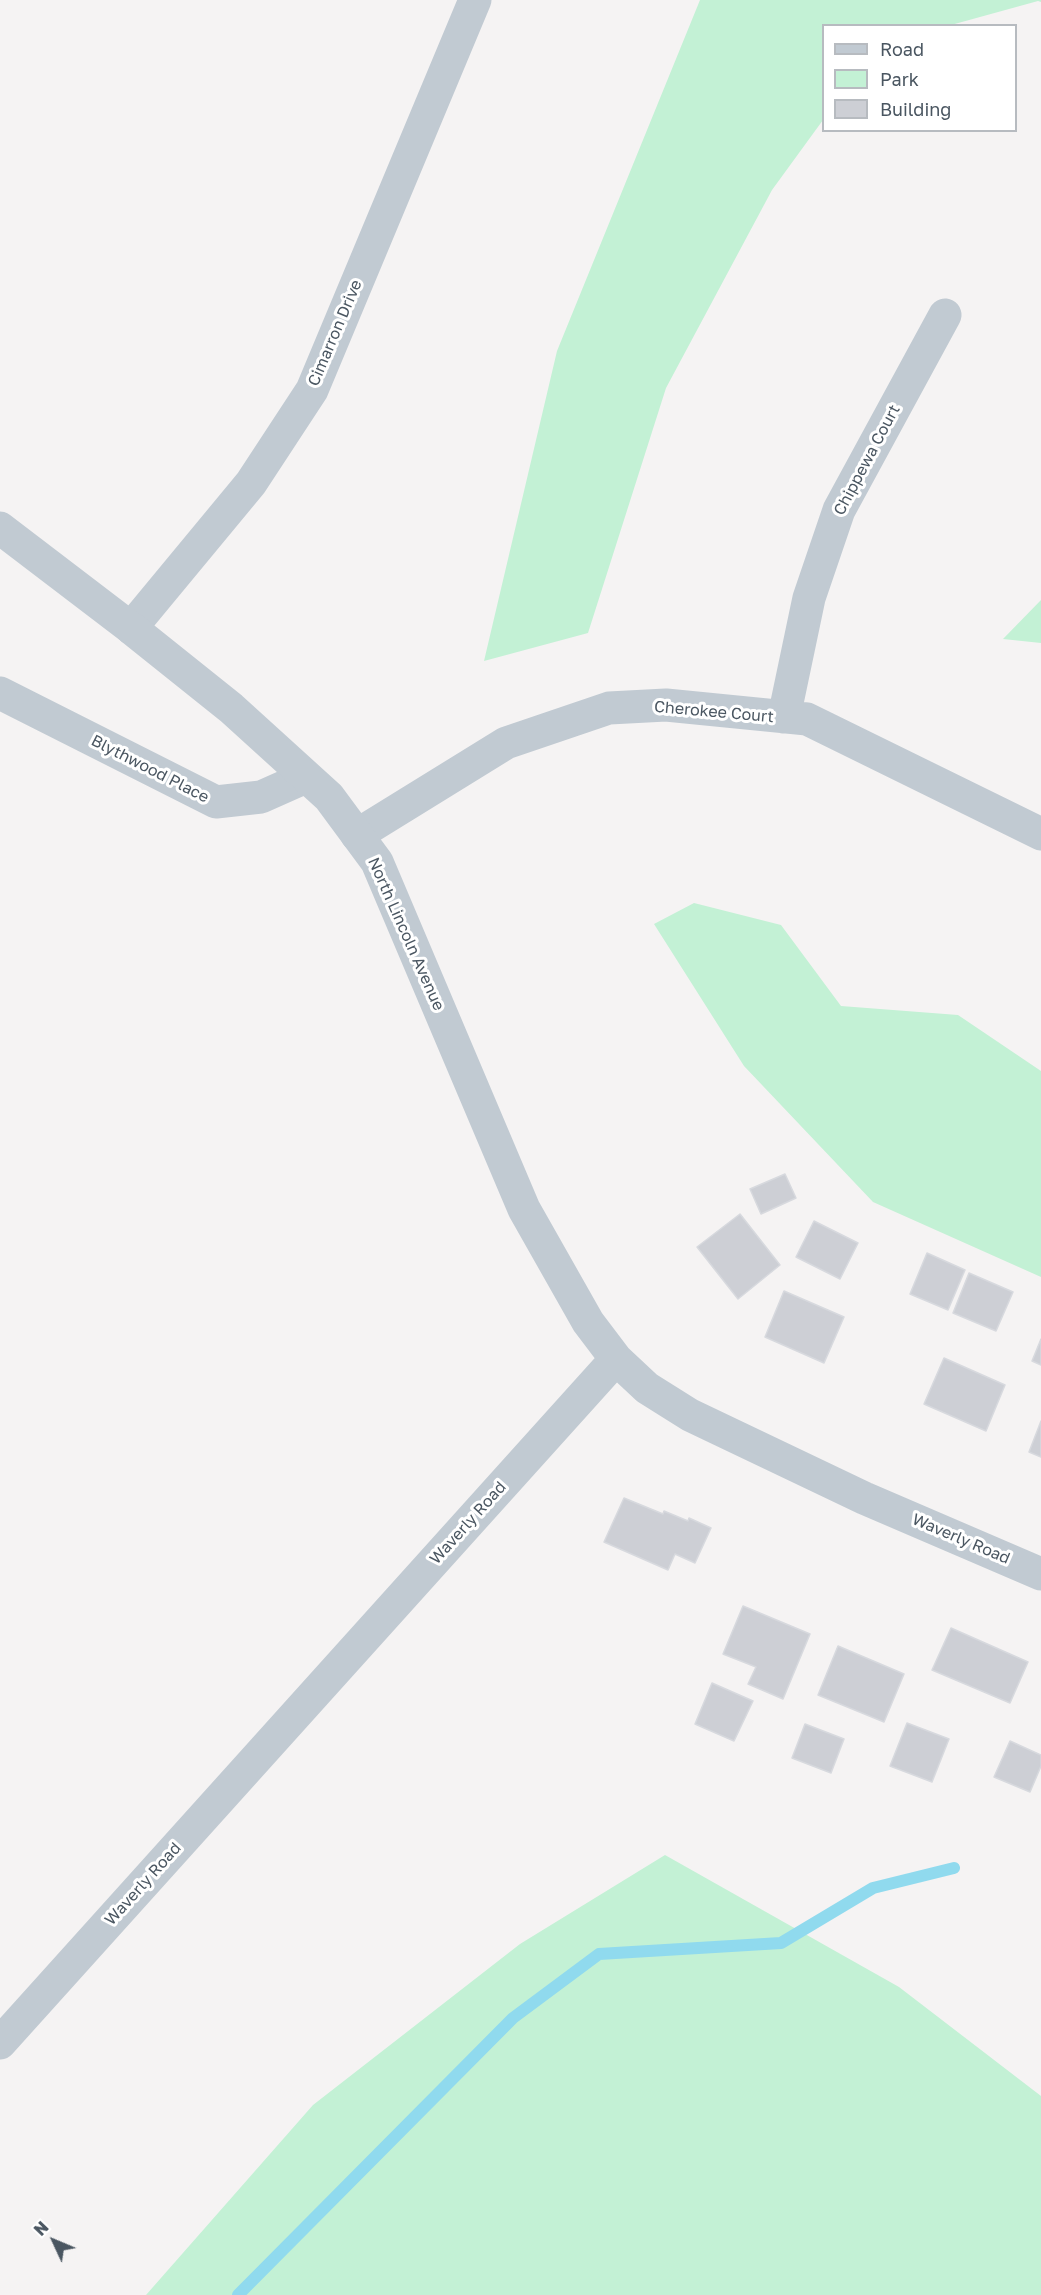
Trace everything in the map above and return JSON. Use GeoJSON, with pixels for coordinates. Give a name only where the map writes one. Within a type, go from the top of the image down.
{"type":"FeatureCollection","features":[{"type":"Feature","properties":{"kind":"street","name":"Cimarron Drive"},"geometry":{"type":"LineString","coordinates":[[131,628],[250,483],[312,390],[474,0]]}},
{"type":"Feature","properties":{"kind":"street","name":"Chippewa Court"},"geometry":{"type":"LineString","coordinates":[[784,717],[809,598],[839,510],[945,315]]}},
{"type":"Feature","properties":{"kind":"street","name":"North Lincoln Avenue"},"geometry":{"type":"LineString","coordinates":[[0,528],[231,708],[328,797],[357,835],[377,862],[524,1209],[588,1322],[616,1359]]}},
{"type":"Feature","properties":{"kind":"street","name":"Blythwood Place"},"geometry":{"type":"LineString","coordinates":[[0,693],[216,802],[261,797],[306,777]]}},
{"type":"Feature","properties":{"kind":"street","name":"Cherokee Court"},"geometry":{"type":"LineString","coordinates":[[357,835],[506,743],[609,708],[666,705],[807,719],[1041,834]]}},
{"type":"Feature","properties":{"kind":"street","name":"Waverly Road"},"geometry":{"type":"LineString","coordinates":[[0,2043],[616,1359],[646,1388],[690,1415],[864,1498],[1041,1574]]}},
{"type":"Feature","properties":{"kind":"green space"},"geometry":{"type":"Polygon","coordinates":[[[700,0],[1041,0],[1041,2],[955,24],[822,24],[822,121],[772,190],[666,388],[588,633],[484,661],[557,351],[700,0]]]}},
{"type":"Feature","properties":{"kind":"green space"},"geometry":{"type":"Polygon","coordinates":[[[1041,600],[1041,643],[1003,639],[1041,600]]]}},
{"type":"Feature","properties":{"kind":"green space"},"geometry":{"type":"Polygon","coordinates":[[[694,903],[781,925],[841,1006],[958,1015],[1041,1071],[1041,1277],[873,1202],[744,1066],[654,924],[694,903]]]}},
{"type":"Feature","properties":{"kind":"green space"},"geometry":{"type":"Polygon","coordinates":[[[665,1855],[899,1987],[1041,2096],[1041,2295],[146,2295],[313,2105],[520,1944],[665,1855]]]}},
{"type":"Feature","properties":{"kind":"building"},"geometry":{"type":"Polygon","coordinates":[[[785,1174],[796,1198],[761,1214],[750,1189],[785,1174]]]}},
{"type":"Feature","properties":{"kind":"building"},"geometry":{"type":"Polygon","coordinates":[[[740,1214],[780,1265],[738,1299],[697,1247],[740,1214]]]}},
{"type":"Feature","properties":{"kind":"building"},"geometry":{"type":"Polygon","coordinates":[[[814,1221],[858,1243],[840,1279],[796,1257],[814,1221]]]}},
{"type":"Feature","properties":{"kind":"building"},"geometry":{"type":"Polygon","coordinates":[[[927,1253],[965,1270],[948,1310],[910,1294],[927,1253]]]}},
{"type":"Feature","properties":{"kind":"building"},"geometry":{"type":"Polygon","coordinates":[[[969,1273],[1013,1292],[996,1331],[953,1313],[969,1273]]]}},
{"type":"Feature","properties":{"kind":"building"},"geometry":{"type":"Polygon","coordinates":[[[784,1291],[844,1317],[824,1363],[765,1337],[784,1291]]]}},
{"type":"Feature","properties":{"kind":"building"},"geometry":{"type":"Polygon","coordinates":[[[1041,1339],[1041,1365],[1032,1361],[1041,1339]]]}},
{"type":"Feature","properties":{"kind":"building"},"geometry":{"type":"Polygon","coordinates":[[[944,1358],[1005,1385],[986,1431],[924,1404],[944,1358]]]}},
{"type":"Feature","properties":{"kind":"building"},"geometry":{"type":"Polygon","coordinates":[[[1041,1421],[1041,1457],[1029,1452],[1041,1421]]]}},
{"type":"Feature","properties":{"kind":"building"},"geometry":{"type":"Polygon","coordinates":[[[624,1498],[663,1514],[664,1511],[688,1521],[689,1518],[711,1528],[695,1563],[675,1554],[668,1570],[604,1542],[624,1498]]]}},
{"type":"Feature","properties":{"kind":"building"},"geometry":{"type":"Polygon","coordinates":[[[743,1606],[810,1634],[783,1699],[748,1684],[756,1667],[723,1654],[743,1606]]]}},
{"type":"Feature","properties":{"kind":"building"},"geometry":{"type":"Polygon","coordinates":[[[951,1628],[1028,1662],[1010,1703],[932,1670],[951,1628]]]}},
{"type":"Feature","properties":{"kind":"building"},"geometry":{"type":"Polygon","coordinates":[[[838,1646],[904,1674],[884,1722],[818,1695],[838,1646]]]}},
{"type":"Feature","properties":{"kind":"building"},"geometry":{"type":"Polygon","coordinates":[[[712,1683],[753,1701],[734,1741],[695,1724],[712,1683]]]}},
{"type":"Feature","properties":{"kind":"building"},"geometry":{"type":"Polygon","coordinates":[[[907,1723],[949,1739],[932,1782],[890,1766],[907,1723]]]}},
{"type":"Feature","properties":{"kind":"building"},"geometry":{"type":"Polygon","coordinates":[[[805,1724],[844,1739],[831,1773],[792,1758],[805,1724]]]}},
{"type":"Feature","properties":{"kind":"building"},"geometry":{"type":"Polygon","coordinates":[[[1010,1741],[1041,1755],[1041,1766],[1030,1792],[994,1777],[1010,1741]]]}},
{"type":"Feature","properties":{"kind":"waterway"},"geometry":{"type":"LineString","coordinates":[[238,2295],[513,2018],[599,1954],[781,1943],[873,1888],[954,1868]]}}]}
